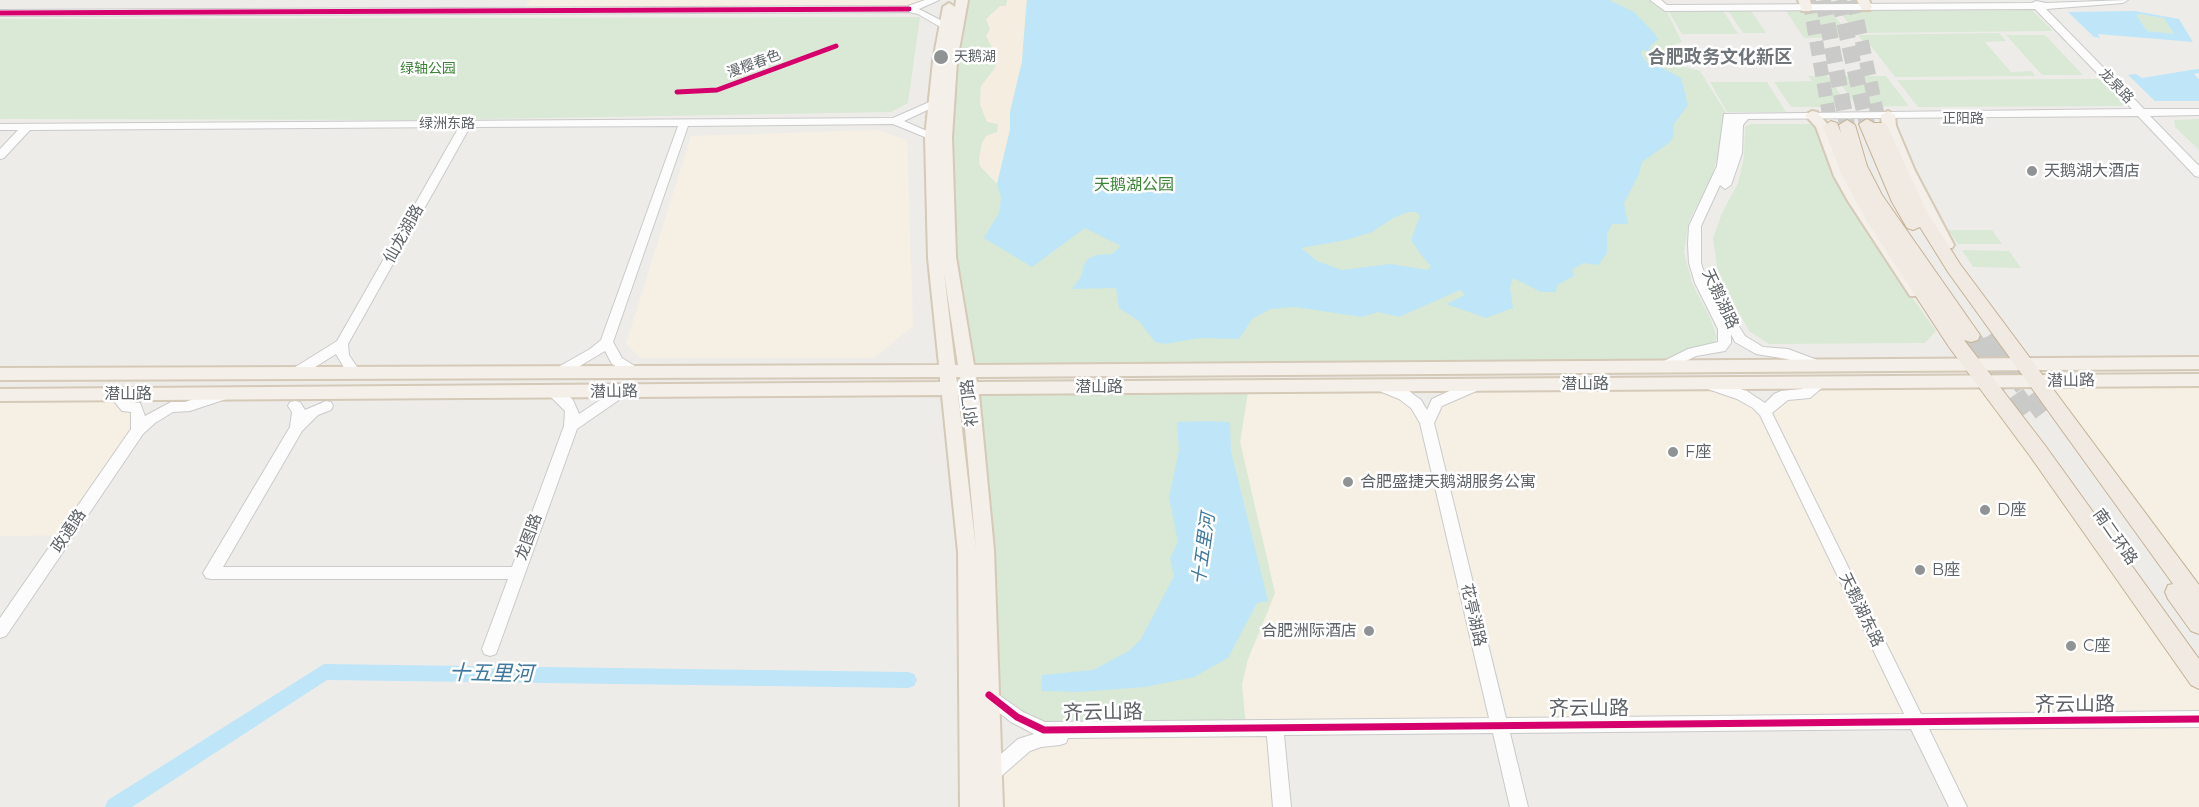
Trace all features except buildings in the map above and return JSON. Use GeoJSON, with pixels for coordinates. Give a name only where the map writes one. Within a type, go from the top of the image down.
{"type":"FeatureCollection","features":[{"type":"Feature","properties":{"kind":"highway"},"geometry":{"type":"LineString","coordinates":[[1828,123],[1859,166],[1874,196],[1972,338]]}},
{"type":"Feature","properties":{"kind":"highway"},"geometry":{"type":"LineString","coordinates":[[1828,123],[1849,173],[1874,220],[1917,281],[1972,338]]}},
{"type":"Feature","properties":{"kind":"highway"},"geometry":{"type":"LineString","coordinates":[[1882,125],[1909,217]]}},
{"type":"Feature","properties":{"kind":"highway"},"geometry":{"type":"LineString","coordinates":[[1882,125],[1879,158],[1972,338],[1974,364],[2199,678]]}},
{"type":"Feature","properties":{"kind":"highway"},"geometry":{"type":"LineString","coordinates":[[1882,125],[1919,212],[1954,268],[2005,341],[2025,364],[2199,602]]}},
{"type":"Feature","properties":{"kind":"highway","name":"南二环路"},"geometry":{"type":"LineString","coordinates":[[2199,624],[2040,417],[2199,657]]}},
{"type":"Feature","properties":{"kind":"main road","name":"祁门路"},"geometry":{"type":"LineString","coordinates":[[951,0],[934,103],[932,137],[935,258],[967,552],[971,807]]}},
{"type":"Feature","properties":{"kind":"main road","name":"祁门路"},"geometry":{"type":"LineString","coordinates":[[962,0],[951,61],[945,137],[949,257],[970,388],[985,550],[992,807]]}},
{"type":"Feature","properties":{"kind":"main road","name":"潜山路"},"geometry":{"type":"LineString","coordinates":[[0,395],[621,391],[949,380],[966,371],[2199,363]]}},
{"type":"Feature","properties":{"kind":"main road","name":"潜山路"},"geometry":{"type":"LineString","coordinates":[[0,374],[636,373],[949,380],[970,388],[2199,380]]}},
{"type":"Feature","properties":{"kind":"street"},"geometry":{"type":"LineString","coordinates":[[135,12],[146,0]]}},
{"type":"Feature","properties":{"kind":"street"},"geometry":{"type":"LineString","coordinates":[[524,10],[530,0]]}},
{"type":"Feature","properties":{"kind":"street"},"geometry":{"type":"LineString","coordinates":[[909,9],[934,0]]}},
{"type":"Feature","properties":{"kind":"street"},"geometry":{"type":"LineString","coordinates":[[1864,3],[2002,0]]}},
{"type":"Feature","properties":{"kind":"street"},"geometry":{"type":"LineString","coordinates":[[1663,4],[2119,1]]}},
{"type":"Feature","properties":{"kind":"street","name":"龙泉路"},"geometry":{"type":"LineString","coordinates":[[2039,3],[2147,115],[2199,173]]}},
{"type":"Feature","properties":{"kind":"street"},"geometry":{"type":"LineString","coordinates":[[0,13],[524,10],[720,5],[909,9],[921,12],[945,26]]}},
{"type":"Feature","properties":{"kind":"street"},"geometry":{"type":"LineString","coordinates":[[895,121],[934,103]]}},
{"type":"Feature","properties":{"kind":"street","name":"正阳路"},"geometry":{"type":"LineString","coordinates":[[1735,118],[1882,125],[2199,114]]}},
{"type":"Feature","properties":{"kind":"street","name":"龙泉路"},"geometry":{"type":"LineString","coordinates":[[2147,115],[2199,164]]}},
{"type":"Feature","properties":{"kind":"street","name":"天鹅湖路"},"geometry":{"type":"LineString","coordinates":[[1735,118],[1732,169],[1703,228],[1704,264],[1718,300],[1740,339],[1761,351],[1788,354],[1815,364]]}},
{"type":"Feature","properties":{"kind":"street","name":"天鹅湖路"},"geometry":{"type":"LineString","coordinates":[[1667,365],[1693,352],[1720,348],[1725,343],[1724,329],[1701,283],[1695,263],[1694,243],[1695,226],[1723,166],[1735,118]]}},
{"type":"Feature","properties":{"kind":"street"},"geometry":{"type":"LineString","coordinates":[[895,121],[932,137]]}},
{"type":"Feature","properties":{"kind":"street","name":"绿洲东路"},"geometry":{"type":"LineString","coordinates":[[0,127],[895,121]]}},
{"type":"Feature","properties":{"kind":"street"},"geometry":{"type":"LineString","coordinates":[[558,373],[595,352],[607,342],[684,123]]}},
{"type":"Feature","properties":{"kind":"street","name":"仙龙湖路"},"geometry":{"type":"LineString","coordinates":[[342,344],[466,124]]}},
{"type":"Feature","properties":{"kind":"street"},"geometry":{"type":"LineString","coordinates":[[0,156],[27,127]]}},
{"type":"Feature","properties":{"kind":"street"},"geometry":{"type":"LineString","coordinates":[[607,342],[617,361],[636,373]]}},
{"type":"Feature","properties":{"kind":"street"},"geometry":{"type":"LineString","coordinates":[[294,374],[342,344],[343,355],[354,373]]}},
{"type":"Feature","properties":{"kind":"street"},"geometry":{"type":"LineString","coordinates":[[1765,412],[1779,398],[1786,395],[1805,394],[1819,382]]}},
{"type":"Feature","properties":{"kind":"street","name":"天鹅湖东路"},"geometry":{"type":"LineString","coordinates":[[1704,383],[1742,395],[1758,404],[1765,412],[1958,807]]}},
{"type":"Feature","properties":{"kind":"street"},"geometry":{"type":"LineString","coordinates":[[1427,423],[1437,403],[1476,385]]}},
{"type":"Feature","properties":{"kind":"street","name":"花亭湖路"},"geometry":{"type":"LineString","coordinates":[[1382,386],[1404,395],[1416,404],[1427,423],[1519,807]]}},
{"type":"Feature","properties":{"kind":"street"},"geometry":{"type":"LineString","coordinates":[[571,426],[621,391]]}},
{"type":"Feature","properties":{"kind":"street"},"geometry":{"type":"LineString","coordinates":[[555,392],[572,411],[571,426]]}},
{"type":"Feature","properties":{"kind":"street","name":"政通路"},"geometry":{"type":"LineString","coordinates":[[0,632],[138,430],[150,419],[171,407],[185,407],[225,393]]}},
{"type":"Feature","properties":{"kind":"street"},"geometry":{"type":"LineString","coordinates":[[115,394],[127,407],[135,406],[138,412],[138,430]]}},
{"type":"Feature","properties":{"kind":"street"},"geometry":{"type":"LineString","coordinates":[[295,406],[299,411],[297,427]]}},
{"type":"Feature","properties":{"kind":"street"},"geometry":{"type":"LineString","coordinates":[[326,406],[313,411],[297,427],[211,573],[516,573]]}},
{"type":"Feature","properties":{"kind":"street","name":"龙图路"},"geometry":{"type":"LineString","coordinates":[[490,649],[571,426]]}},
{"type":"Feature","properties":{"kind":"street","name":"齐云山路"},"geometry":{"type":"LineString","coordinates":[[989,695],[1017,717],[1044,730],[1273,732]]}},
{"type":"Feature","properties":{"kind":"street","name":"齐云山路"},"geometry":{"type":"LineString","coordinates":[[1918,726],[2199,719]]}},
{"type":"Feature","properties":{"kind":"street"},"geometry":{"type":"LineString","coordinates":[[992,773],[1024,746],[1051,738],[1273,732],[1918,726],[2199,728]]}},
{"type":"Feature","properties":{"kind":"street"},"geometry":{"type":"LineString","coordinates":[[1273,732],[1276,807]]}},
{"type":"Feature","properties":{"kind":"street"},"geometry":{"type":"LineString","coordinates":[[1273,732],[1282,807]]}},
{"type":"Feature","properties":{"kind":"shaded area"},"geometry":{"type":"Polygon","coordinates":[[[530,0],[934,0],[909,9],[524,10],[530,0]]]}},
{"type":"Feature","properties":{"kind":"shaded area"},"geometry":{"type":"Polygon","coordinates":[[[877,130],[907,140],[913,326],[874,358],[641,358],[626,344],[691,136],[877,130]]]}},
{"type":"Feature","properties":{"kind":"shaded area"},"geometry":{"type":"Polygon","coordinates":[[[2199,380],[2199,602],[2038,382],[2199,380]]]}},
{"type":"Feature","properties":{"kind":"shaded area"},"geometry":{"type":"Polygon","coordinates":[[[1988,382],[2199,678],[2199,719],[1926,722],[1778,426],[1916,723],[1510,726],[1433,417],[1437,403],[1465,389],[1704,383],[1758,404],[1805,394],[1819,383],[1988,382]]]}},
{"type":"Feature","properties":{"kind":"shaded area"},"geometry":{"type":"Polygon","coordinates":[[[1249,386],[1382,386],[1416,404],[1499,726],[1246,728],[1242,684],[1248,659],[1269,610],[1272,579],[1240,442],[1249,386]]]}},
{"type":"Feature","properties":{"kind":"shaded area"},"geometry":{"type":"Polygon","coordinates":[[[115,394],[135,407],[138,430],[66,535],[0,536],[0,395],[115,394]]]}},
{"type":"Feature","properties":{"kind":"shaded area"},"geometry":{"type":"Polygon","coordinates":[[[2199,728],[2199,807],[1968,807],[1930,730],[2199,728]]]}},
{"type":"Feature","properties":{"kind":"shaded area"},"geometry":{"type":"Polygon","coordinates":[[[1270,736],[1276,807],[992,807],[992,773],[1051,738],[1270,736]]]}},
{"type":"Feature","properties":{"kind":"green space","name":"天鹅湖"},"geometry":{"type":"Polygon","coordinates":[[[962,0],[1655,0],[1665,8],[1682,42],[1666,48],[1664,52],[1666,57],[1677,65],[1700,71],[1728,116],[1726,132],[1710,181],[1689,221],[1684,252],[1692,283],[1711,320],[1717,338],[1713,344],[1667,365],[966,371],[949,257],[951,61],[962,0]]]}},
{"type":"Feature","properties":{"kind":"green space"},"geometry":{"type":"Polygon","coordinates":[[[1667,9],[1722,9],[1738,34],[1682,34],[1667,9]]]}},
{"type":"Feature","properties":{"kind":"green space"},"geometry":{"type":"Polygon","coordinates":[[[1727,9],[1750,9],[1766,33],[1743,33],[1727,9]]]}},
{"type":"Feature","properties":{"kind":"green space"},"geometry":{"type":"Polygon","coordinates":[[[2032,10],[2053,31],[1856,33],[1839,11],[2032,10]]]}},
{"type":"Feature","properties":{"kind":"green space"},"geometry":{"type":"Polygon","coordinates":[[[1786,11],[1831,11],[1851,37],[1804,38],[1786,11]]]}},
{"type":"Feature","properties":{"kind":"green space"},"geometry":{"type":"Polygon","coordinates":[[[2139,14],[2164,18],[2175,35],[2147,31],[2137,16],[2139,14]]]}},
{"type":"Feature","properties":{"kind":"green space","name":"绿轴公园"},"geometry":{"type":"Polygon","coordinates":[[[920,17],[908,103],[891,112],[430,120],[0,119],[0,19],[920,17]]]}},
{"type":"Feature","properties":{"kind":"green space"},"geometry":{"type":"Polygon","coordinates":[[[1999,33],[2006,41],[1985,42],[2011,72],[2032,71],[2035,76],[1895,77],[1867,41],[1863,41],[1858,35],[1999,33]]]}},
{"type":"Feature","properties":{"kind":"green space"},"geometry":{"type":"Polygon","coordinates":[[[2006,35],[2045,35],[2083,75],[2042,75],[2006,35]]]}},
{"type":"Feature","properties":{"kind":"green space"},"geometry":{"type":"Polygon","coordinates":[[[1827,75],[1849,107],[1791,107],[1774,82],[1812,81],[1808,76],[1827,75]]]}},
{"type":"Feature","properties":{"kind":"green space"},"geometry":{"type":"Polygon","coordinates":[[[1835,76],[1886,76],[1909,106],[1857,107],[1835,76]]]}},
{"type":"Feature","properties":{"kind":"green space"},"geometry":{"type":"Polygon","coordinates":[[[2101,79],[2127,106],[1918,107],[1897,80],[2101,79]]]}},
{"type":"Feature","properties":{"kind":"green space"},"geometry":{"type":"Polygon","coordinates":[[[1710,82],[1767,82],[1786,112],[1727,112],[1710,82]]]}},
{"type":"Feature","properties":{"kind":"green space"},"geometry":{"type":"Polygon","coordinates":[[[2199,119],[2199,150],[2175,127],[2174,120],[2199,119]]]}},
{"type":"Feature","properties":{"kind":"green space"},"geometry":{"type":"Polygon","coordinates":[[[1751,124],[1811,124],[1817,127],[1840,186],[1891,268],[1936,331],[1925,343],[1769,344],[1749,331],[1718,275],[1713,238],[1722,213],[1738,183],[1744,157],[1745,127],[1751,124]]]}},
{"type":"Feature","properties":{"kind":"green space"},"geometry":{"type":"Polygon","coordinates":[[[1948,230],[1992,230],[2002,244],[1958,244],[1948,230]]]}},
{"type":"Feature","properties":{"kind":"green space"},"geometry":{"type":"Polygon","coordinates":[[[1962,250],[2009,251],[2021,268],[1973,267],[1962,250]]]}},
{"type":"Feature","properties":{"kind":"green space"},"geometry":{"type":"Polygon","coordinates":[[[1249,386],[1240,442],[1275,593],[1248,659],[1242,684],[1246,728],[1044,730],[989,695],[970,388],[1249,386]]]}},
{"type":"Feature","properties":{"kind":"sand"},"geometry":{"type":"Polygon","coordinates":[[[1007,0],[1027,0],[1022,62],[1010,112],[1010,130],[997,184],[980,166],[979,159],[982,143],[986,136],[997,132],[998,124],[987,122],[980,104],[981,86],[995,68],[997,57],[986,36],[990,29],[986,19],[1000,6],[1006,6],[1007,0]]]}},
{"type":"Feature","properties":{"kind":"water","name":"天鹅湖"},"geometry":{"type":"Polygon","coordinates":[[[1027,0],[1609,0],[1634,12],[1656,35],[1659,39],[1651,45],[1649,51],[1641,50],[1642,56],[1650,66],[1657,65],[1681,78],[1688,105],[1674,124],[1673,137],[1670,142],[1642,162],[1639,174],[1624,203],[1628,224],[1612,224],[1607,234],[1607,253],[1598,265],[1583,263],[1572,270],[1574,276],[1557,285],[1556,292],[1541,292],[1513,278],[1510,287],[1513,308],[1486,318],[1446,304],[1465,295],[1460,290],[1399,317],[1378,312],[1362,317],[1295,307],[1270,309],[1252,319],[1239,339],[1200,338],[1165,344],[1155,342],[1139,321],[1119,308],[1116,288],[1072,289],[1082,275],[1083,266],[1088,259],[1097,255],[1112,254],[1121,246],[1085,228],[1032,267],[984,238],[999,213],[1001,198],[997,184],[1010,130],[1010,112],[1022,62],[1027,0]],[[1408,212],[1393,218],[1372,232],[1346,240],[1301,248],[1317,261],[1342,270],[1390,264],[1428,270],[1431,266],[1411,240],[1420,216],[1416,212],[1408,212]]]}},
{"type":"Feature","properties":{"kind":"water"},"geometry":{"type":"Polygon","coordinates":[[[2135,11],[2179,19],[2193,42],[2098,34],[2100,38],[2094,37],[2068,12],[2135,11]],[[2139,14],[2137,16],[2147,31],[2174,34],[2164,18],[2139,14]]]}},
{"type":"Feature","properties":{"kind":"water"},"geometry":{"type":"Polygon","coordinates":[[[2199,69],[2199,73],[2194,74],[2199,79],[2199,101],[2155,101],[2128,75],[2136,74],[2142,78],[2199,69]]]}},
{"type":"Feature","properties":{"kind":"water"},"geometry":{"type":"Polygon","coordinates":[[[1177,422],[1230,422],[1231,451],[1268,601],[1257,603],[1228,658],[1194,677],[1145,687],[1078,692],[1041,691],[1042,675],[1093,670],[1129,651],[1141,639],[1174,576],[1170,558],[1178,542],[1169,498],[1179,450],[1177,422]]]}},
{"type":"Feature","properties":{"kind":"waterway","name":"十五里河"},"geometry":{"type":"LineString","coordinates":[[115,807],[324,672],[908,680]]}},
{"type":"Feature","properties":{"kind":"tunnel"},"geometry":{"type":"LineString","coordinates":[[1809,0],[1831,126]]}},
{"type":"Feature","properties":{"kind":"tunnel"},"geometry":{"type":"LineString","coordinates":[[1823,0],[1847,125]]}},
{"type":"Feature","properties":{"kind":"tunnel"},"geometry":{"type":"LineString","coordinates":[[1839,0],[1867,124]]}},
{"type":"Feature","properties":{"kind":"tunnel"},"geometry":{"type":"LineString","coordinates":[[1853,0],[1880,126]]}},
{"type":"Feature","properties":{"kind":"tunnel"},"geometry":{"type":"LineString","coordinates":[[1971,335],[1978,344]]}},
{"type":"Feature","properties":{"kind":"tunnel"},"geometry":{"type":"LineString","coordinates":[[1988,336],[1994,344]]}},
{"type":"Feature","properties":{"kind":"tunnel"},"geometry":{"type":"LineString","coordinates":[[1977,343],[2030,417]]}},
{"type":"Feature","properties":{"kind":"tunnel"},"geometry":{"type":"LineString","coordinates":[[1993,343],[2049,418]]}},
{"type":"Feature","properties":{"kind":"cycle path"},"geometry":{"type":"LineString","coordinates":[[0,13],[909,9]]}},
{"type":"Feature","properties":{"kind":"cycle path","name":"漫樱春色"},"geometry":{"type":"LineString","coordinates":[[677,92],[717,90],[836,46]]}},
{"type":"Feature","properties":{"kind":"cycle path"},"geometry":{"type":"LineString","coordinates":[[989,695],[1017,717],[1044,730],[2199,719]]}},
{"type":"Feature","properties":{"kind":"place","name":"天鹅湖"},"geometry":{"type":"Point","coordinates":[941,57]}},
{"type":"Feature","properties":{"kind":"place","name":"天鹅湖大酒店"},"geometry":{"type":"Point","coordinates":[2032,171]}},
{"type":"Feature","properties":{"kind":"place","name":"F座"},"geometry":{"type":"Point","coordinates":[1673,452]}},
{"type":"Feature","properties":{"kind":"place","name":"合肥盛捷天鹅湖服务公寓"},"geometry":{"type":"Point","coordinates":[1348,482]}},
{"type":"Feature","properties":{"kind":"place","name":"D座"},"geometry":{"type":"Point","coordinates":[1985,510]}},
{"type":"Feature","properties":{"kind":"place","name":"B座"},"geometry":{"type":"Point","coordinates":[1920,570]}},
{"type":"Feature","properties":{"kind":"place","name":"合肥洲际酒店"},"geometry":{"type":"Point","coordinates":[1369,631]}},
{"type":"Feature","properties":{"kind":"place","name":"C座"},"geometry":{"type":"Point","coordinates":[2071,646]}},
{"type":"Feature","properties":{"kind":"district","name":"合肥政务文化新区"},"geometry":{"type":"Point","coordinates":[1720,58]}},
{"type":"Feature","properties":{"kind":"park label","name":"天鹅湖公园"},"geometry":{"type":"Point","coordinates":[1134,185]}}]}
